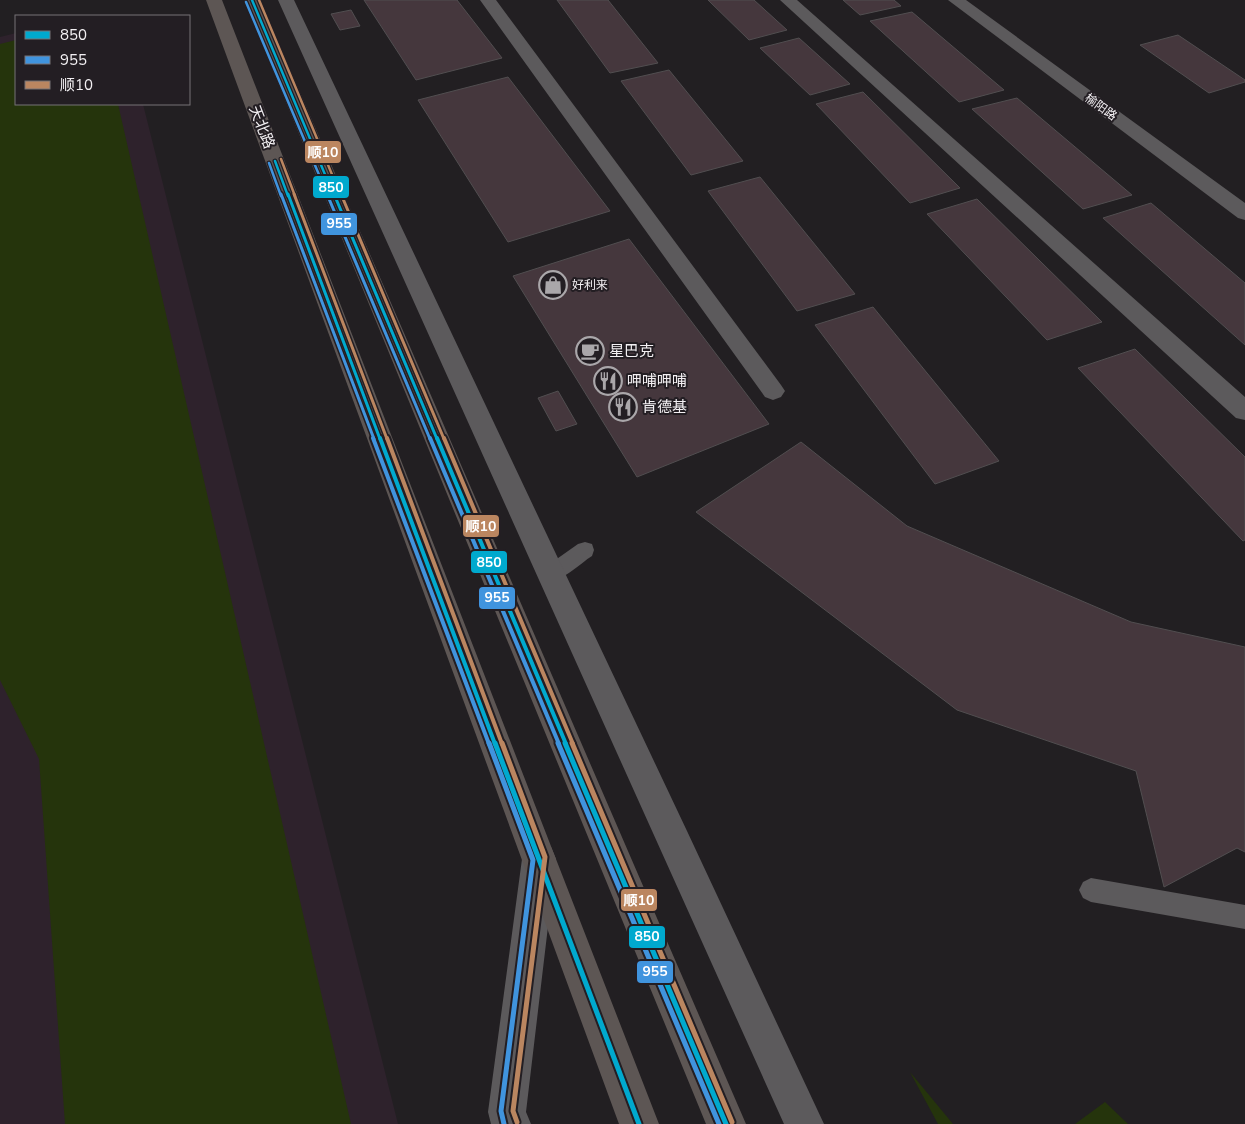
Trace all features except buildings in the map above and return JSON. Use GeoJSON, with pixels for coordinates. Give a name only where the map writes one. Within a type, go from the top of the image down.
{"type":"FeatureCollection","features":[{"type":"Feature","properties":{"kind":"main road","name":"天北路"},"geometry":{"type":"LineString","coordinates":[[214,0],[639,1124]]}},
{"type":"Feature","properties":{"kind":"main road"},"geometry":{"type":"LineString","coordinates":[[252,0],[726,1124]]}},
{"type":"Feature","properties":{"kind":"street"},"geometry":{"type":"LineString","coordinates":[[286,0],[680,850],[804,1124]]}},
{"type":"Feature","properties":{"kind":"street"},"geometry":{"type":"LineString","coordinates":[[488,0],[773,390]]}},
{"type":"Feature","properties":{"kind":"street"},"geometry":{"type":"LineString","coordinates":[[788,0],[1245,411]]}},
{"type":"Feature","properties":{"kind":"street","name":"榆阳路"},"geometry":{"type":"LineString","coordinates":[[956,0],[1245,213]]}},
{"type":"Feature","properties":{"kind":"street"},"geometry":{"type":"LineString","coordinates":[[509,1118],[539,859]]}},
{"type":"Feature","properties":{"kind":"lane"},"geometry":{"type":"LineString","coordinates":[[551,574],[585,550]]}},
{"type":"Feature","properties":{"kind":"lane"},"geometry":{"type":"LineString","coordinates":[[1091,890],[1245,917]]}},
{"type":"Feature","properties":{"kind":"shaded area"},"geometry":{"type":"Polygon","coordinates":[[[15,33],[15,105],[143,105],[398,1124],[0,1124],[0,37],[15,33]]]}},
{"type":"Feature","properties":{"kind":"green space"},"geometry":{"type":"Polygon","coordinates":[[[15,40],[15,105],[118,105],[351,1124],[65,1124],[39,759],[0,680],[0,44],[15,40]]]}},
{"type":"Feature","properties":{"kind":"green space"},"geometry":{"type":"Polygon","coordinates":[[[910,1072],[953,1124],[938,1124],[910,1072]]]}},
{"type":"Feature","properties":{"kind":"green space"},"geometry":{"type":"Polygon","coordinates":[[[1105,1102],[1128,1124],[1075,1124],[1105,1102]]]}},
{"type":"Feature","properties":{"kind":"transit line","name":"850"},"geometry":{"type":"LineString","coordinates":[[252,0],[726,1124]]}},
{"type":"Feature","properties":{"kind":"transit line","name":"顺10"},"geometry":{"type":"LineString","coordinates":[[259,0],[732,1122]]}},
{"type":"Feature","properties":{"kind":"transit line","name":"955"},"geometry":{"type":"LineString","coordinates":[[246,2],[719,1124]]}},
{"type":"Feature","properties":{"kind":"transit line","name":"顺10"},"geometry":{"type":"LineString","coordinates":[[281,159],[545,857],[513,1111],[517,1122]]}},
{"type":"Feature","properties":{"kind":"transit line","name":"850"},"geometry":{"type":"LineString","coordinates":[[275,161],[639,1124]]}},
{"type":"Feature","properties":{"kind":"transit line","name":"955"},"geometry":{"type":"LineString","coordinates":[[269,163],[533,860],[501,1111],[504,1124]]}},
{"type":"Feature","properties":{"kind":"place","name":"好利来"},"geometry":{"type":"Point","coordinates":[553,285]}},
{"type":"Feature","properties":{"kind":"place","name":"星巴克"},"geometry":{"type":"Point","coordinates":[590,351]}},
{"type":"Feature","properties":{"kind":"place","name":"呷哺呷哺"},"geometry":{"type":"Point","coordinates":[608,381]}},
{"type":"Feature","properties":{"kind":"place","name":"肯德基"},"geometry":{"type":"Point","coordinates":[623,407]}}]}
